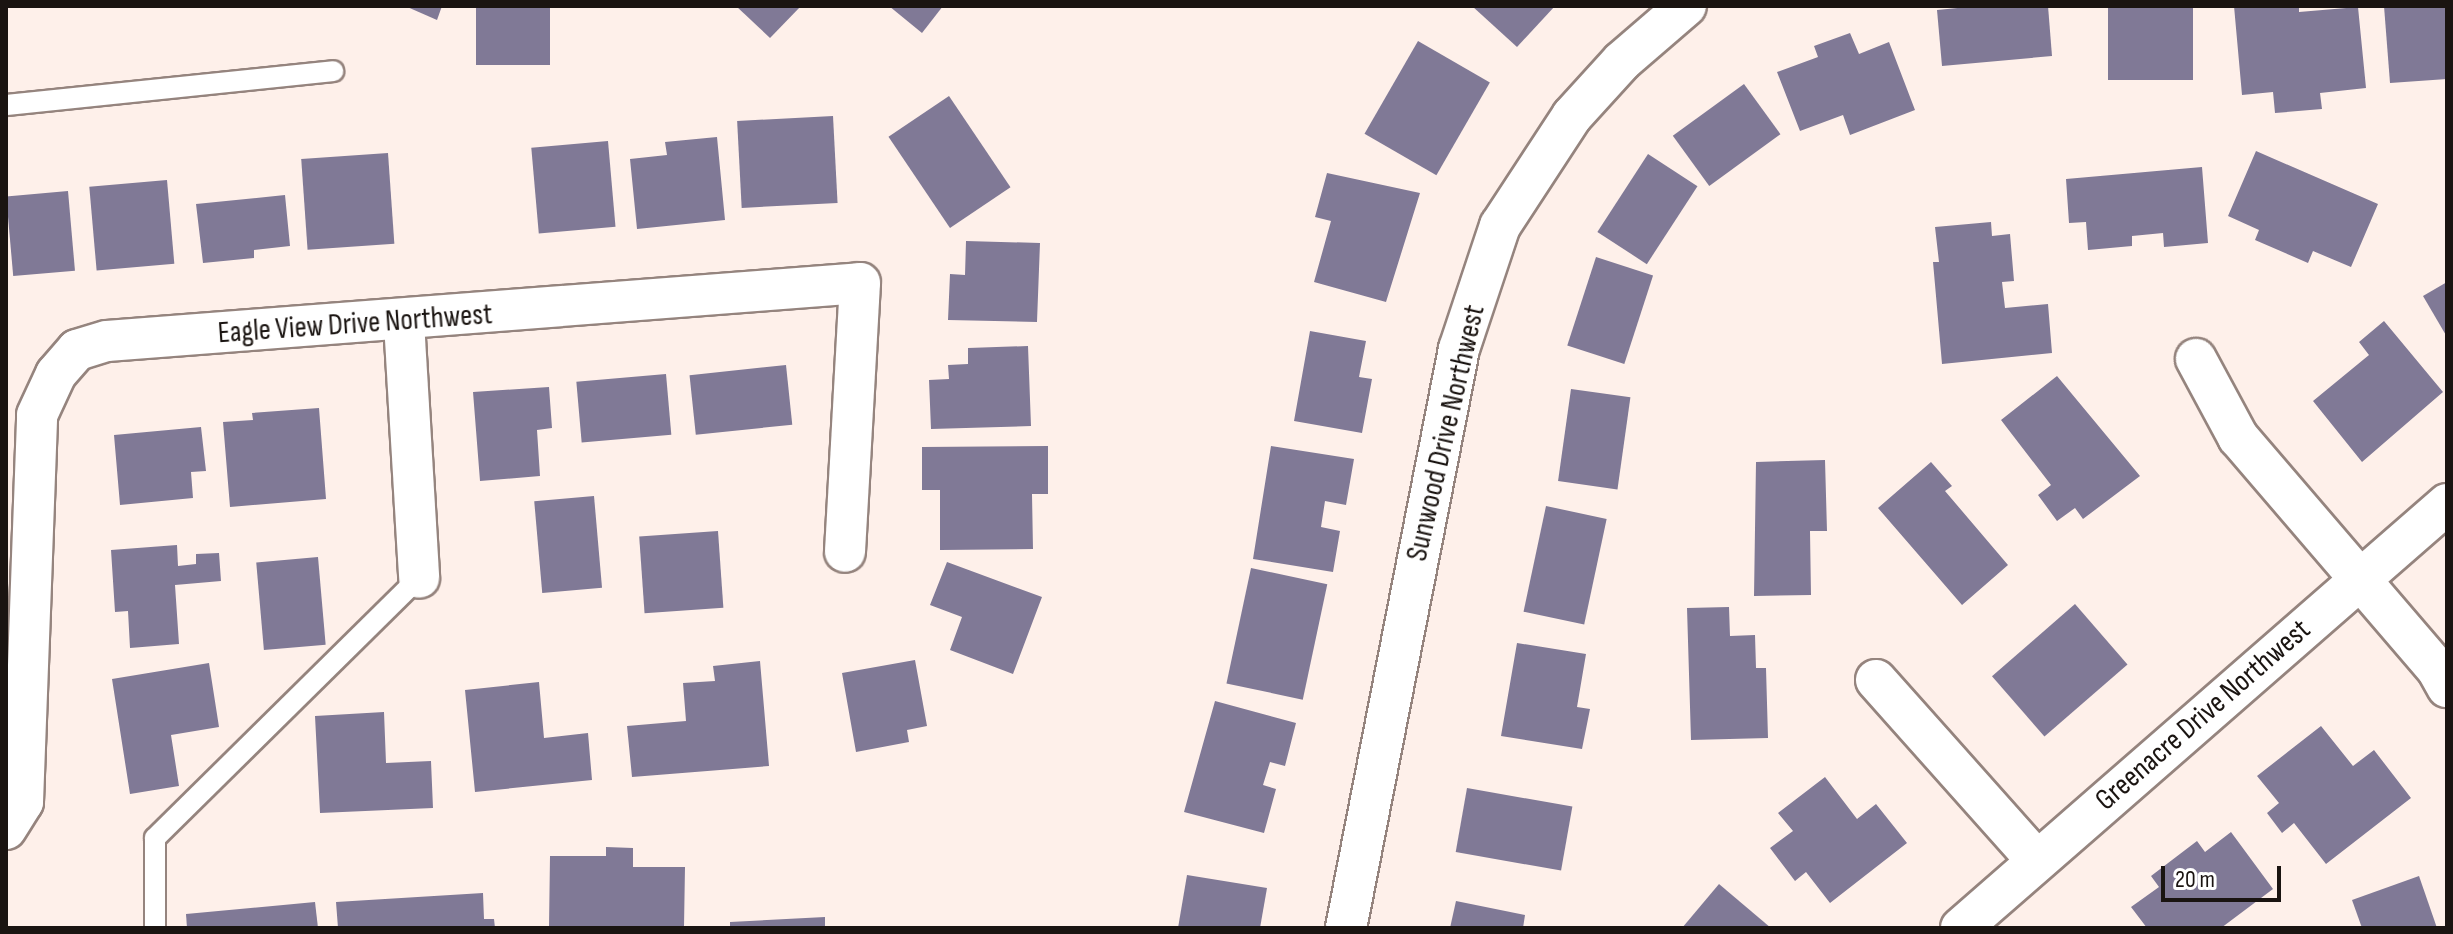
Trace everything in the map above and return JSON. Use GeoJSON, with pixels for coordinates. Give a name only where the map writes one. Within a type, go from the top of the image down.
{"type":"FeatureCollection","features":[{"type":"Feature","properties":{"kind":"street","name":"Sunwood Drive Northwest"},"geometry":{"type":"LineString","coordinates":[[1346,928],[1459,349],[1500,226],[1572,116],[1622,61],[1686,6]]}},
{"type":"Feature","properties":{"kind":"street","name":"Eagle View Drive Northwest"},"geometry":{"type":"LineString","coordinates":[[6,829],[23,802],[37,415],[56,374],[77,350],[107,341],[404,322],[860,283],[845,552]]}},
{"type":"Feature","properties":{"kind":"street"},"geometry":{"type":"LineString","coordinates":[[404,322],[419,578]]}},
{"type":"Feature","properties":{"kind":"street"},"geometry":{"type":"LineString","coordinates":[[2196,359],[2238,437],[2360,578],[2447,687]]}},
{"type":"Feature","properties":{"kind":"street","name":"Greenacre Drive Northwest"},"geometry":{"type":"LineString","coordinates":[[1961,928],[2447,504]]}},
{"type":"Feature","properties":{"kind":"street"},"geometry":{"type":"LineString","coordinates":[[1876,680],[2037,861]]}},
{"type":"Feature","properties":{"kind":"lane"},"geometry":{"type":"LineString","coordinates":[[6,105],[333,71]]}},
{"type":"Feature","properties":{"kind":"lane"},"geometry":{"type":"LineString","coordinates":[[155,928],[155,838],[419,578]]}},
{"type":"Feature","properties":{"kind":"building"},"geometry":{"type":"Polygon","coordinates":[[[405,6],[442,6],[437,20],[405,6]]]}},
{"type":"Feature","properties":{"kind":"building"},"geometry":{"type":"Polygon","coordinates":[[[476,6],[550,6],[550,65],[476,65],[476,6]]]}},
{"type":"Feature","properties":{"kind":"building"},"geometry":{"type":"Polygon","coordinates":[[[736,6],[801,6],[770,38],[736,6]]]}},
{"type":"Feature","properties":{"kind":"building"},"geometry":{"type":"Polygon","coordinates":[[[889,6],[943,6],[922,33],[889,6]]]}},
{"type":"Feature","properties":{"kind":"building"},"geometry":{"type":"Polygon","coordinates":[[[1472,6],[1555,6],[1517,47],[1472,6]]]}},
{"type":"Feature","properties":{"kind":"building"},"geometry":{"type":"Polygon","coordinates":[[[1978,6],[2048,6],[2052,56],[1942,66],[1937,10],[1978,6]]]}},
{"type":"Feature","properties":{"kind":"building"},"geometry":{"type":"Polygon","coordinates":[[[2108,6],[2193,6],[2193,80],[2108,80],[2108,6]]]}},
{"type":"Feature","properties":{"kind":"building"},"geometry":{"type":"Polygon","coordinates":[[[2234,6],[2299,6],[2299,12],[2358,7],[2366,88],[2320,93],[2322,109],[2275,113],[2273,92],[2242,95],[2234,6]]]}},
{"type":"Feature","properties":{"kind":"building"},"geometry":{"type":"Polygon","coordinates":[[[2384,6],[2447,6],[2447,79],[2390,83],[2384,6]]]}},
{"type":"Feature","properties":{"kind":"building"},"geometry":{"type":"Polygon","coordinates":[[[1850,33],[1859,54],[1889,42],[1915,110],[1850,135],[1843,115],[1800,131],[1777,72],[1818,57],[1814,46],[1850,33]]]}},
{"type":"Feature","properties":{"kind":"building"},"geometry":{"type":"Polygon","coordinates":[[[1418,41],[1490,82],[1436,175],[1364,134],[1418,41]]]}},
{"type":"Feature","properties":{"kind":"building"},"geometry":{"type":"Polygon","coordinates":[[[1744,84],[1780,134],[1709,186],[1673,136],[1744,84]]]}},
{"type":"Feature","properties":{"kind":"building"},"geometry":{"type":"Polygon","coordinates":[[[949,96],[1011,187],[950,228],[888,137],[949,96]]]}},
{"type":"Feature","properties":{"kind":"building"},"geometry":{"type":"Polygon","coordinates":[[[833,116],[838,203],[742,208],[737,121],[833,116]]]}},
{"type":"Feature","properties":{"kind":"building"},"geometry":{"type":"Polygon","coordinates":[[[717,137],[725,220],[637,229],[630,159],[667,155],[665,142],[717,137]]]}},
{"type":"Feature","properties":{"kind":"building"},"geometry":{"type":"Polygon","coordinates":[[[608,141],[615,227],[539,233],[531,148],[608,141]]]}},
{"type":"Feature","properties":{"kind":"building"},"geometry":{"type":"Polygon","coordinates":[[[2256,151],[2378,204],[2351,267],[2313,251],[2308,263],[2255,240],[2259,230],[2228,216],[2256,151]]]}},
{"type":"Feature","properties":{"kind":"building"},"geometry":{"type":"Polygon","coordinates":[[[388,153],[394,244],[308,250],[301,159],[388,153]]]}},
{"type":"Feature","properties":{"kind":"building"},"geometry":{"type":"Polygon","coordinates":[[[1648,154],[1697,186],[1647,264],[1597,232],[1648,154]]]}},
{"type":"Feature","properties":{"kind":"building"},"geometry":{"type":"Polygon","coordinates":[[[2202,167],[2208,243],[2164,247],[2163,233],[2132,236],[2132,246],[2088,250],[2086,222],[2069,223],[2066,179],[2202,167]]]}},
{"type":"Feature","properties":{"kind":"building"},"geometry":{"type":"Polygon","coordinates":[[[1327,173],[1420,193],[1386,302],[1314,282],[1331,221],[1315,217],[1327,173]]]}},
{"type":"Feature","properties":{"kind":"building"},"geometry":{"type":"Polygon","coordinates":[[[167,180],[174,264],[97,270],[89,187],[167,180]]]}},
{"type":"Feature","properties":{"kind":"building"},"geometry":{"type":"Polygon","coordinates":[[[68,191],[75,271],[13,276],[6,196],[68,191]]]}},
{"type":"Feature","properties":{"kind":"building"},"geometry":{"type":"Polygon","coordinates":[[[285,195],[290,246],[254,250],[254,258],[203,263],[196,204],[285,195]]]}},
{"type":"Feature","properties":{"kind":"building"},"geometry":{"type":"Polygon","coordinates":[[[1991,222],[1992,236],[2010,234],[2014,281],[2002,282],[2005,308],[2048,304],[2052,353],[1942,364],[1933,262],[1939,262],[1935,227],[1991,222]]]}},
{"type":"Feature","properties":{"kind":"building"},"geometry":{"type":"Polygon","coordinates":[[[966,241],[1040,243],[1037,322],[948,320],[950,274],[965,275],[966,241]]]}},
{"type":"Feature","properties":{"kind":"building"},"geometry":{"type":"Polygon","coordinates":[[[1596,257],[1653,276],[1624,364],[1567,345],[1596,257]]]}},
{"type":"Feature","properties":{"kind":"building"},"geometry":{"type":"Polygon","coordinates":[[[2447,282],[2447,337],[2423,296],[2447,282]]]}},
{"type":"Feature","properties":{"kind":"building"},"geometry":{"type":"Polygon","coordinates":[[[2384,321],[2443,392],[2362,462],[2313,401],[2369,355],[2359,342],[2384,321]]]}},
{"type":"Feature","properties":{"kind":"building"},"geometry":{"type":"Polygon","coordinates":[[[1310,331],[1366,341],[1359,377],[1372,379],[1362,433],[1294,421],[1310,331]]]}},
{"type":"Feature","properties":{"kind":"building"},"geometry":{"type":"Polygon","coordinates":[[[1028,346],[1031,426],[931,429],[929,380],[949,379],[948,365],[968,364],[968,348],[1028,346]]]}},
{"type":"Feature","properties":{"kind":"building"},"geometry":{"type":"Polygon","coordinates":[[[786,365],[792,425],[696,435],[690,375],[786,365]]]}},
{"type":"Feature","properties":{"kind":"building"},"geometry":{"type":"Polygon","coordinates":[[[666,374],[671,435],[582,443],[576,382],[666,374]]]}},
{"type":"Feature","properties":{"kind":"building"},"geometry":{"type":"Polygon","coordinates":[[[2057,376],[2140,476],[2083,519],[2075,508],[2057,521],[2038,495],[2051,485],[2001,420],[2057,376]]]}},
{"type":"Feature","properties":{"kind":"building"},"geometry":{"type":"Polygon","coordinates":[[[549,387],[552,428],[537,430],[540,476],[480,481],[473,392],[549,387]]]}},
{"type":"Feature","properties":{"kind":"building"},"geometry":{"type":"Polygon","coordinates":[[[1571,389],[1630,397],[1617,489],[1558,481],[1571,389]]]}},
{"type":"Feature","properties":{"kind":"building"},"geometry":{"type":"Polygon","coordinates":[[[319,408],[326,499],[230,507],[223,422],[253,420],[252,413],[319,408]]]}},
{"type":"Feature","properties":{"kind":"building"},"geometry":{"type":"Polygon","coordinates":[[[201,427],[206,471],[191,472],[193,498],[120,505],[114,435],[201,427]]]}},
{"type":"Feature","properties":{"kind":"building"},"geometry":{"type":"Polygon","coordinates":[[[1048,446],[1048,494],[1032,494],[1033,549],[940,550],[940,490],[922,490],[922,447],[1048,446]]]}},
{"type":"Feature","properties":{"kind":"building"},"geometry":{"type":"Polygon","coordinates":[[[1271,446],[1354,459],[1346,505],[1325,501],[1321,527],[1340,531],[1333,572],[1253,559],[1271,446]]]}},
{"type":"Feature","properties":{"kind":"building"},"geometry":{"type":"Polygon","coordinates":[[[1825,460],[1827,531],[1810,531],[1811,595],[1754,596],[1756,462],[1825,460]]]}},
{"type":"Feature","properties":{"kind":"building"},"geometry":{"type":"Polygon","coordinates":[[[1931,462],[1952,486],[1945,491],[2008,565],[1962,605],[1878,508],[1931,462]]]}},
{"type":"Feature","properties":{"kind":"building"},"geometry":{"type":"Polygon","coordinates":[[[594,496],[602,588],[542,593],[534,501],[594,496]]]}},
{"type":"Feature","properties":{"kind":"building"},"geometry":{"type":"Polygon","coordinates":[[[1546,506],[1607,519],[1584,625],[1524,612],[1546,506]]]}},
{"type":"Feature","properties":{"kind":"building"},"geometry":{"type":"Polygon","coordinates":[[[718,531],[723,608],[645,613],[639,537],[718,531]]]}},
{"type":"Feature","properties":{"kind":"building"},"geometry":{"type":"Polygon","coordinates":[[[177,545],[178,566],[196,564],[196,554],[219,553],[221,581],[175,585],[179,644],[130,648],[128,611],[115,612],[111,550],[177,545]]]}},
{"type":"Feature","properties":{"kind":"building"},"geometry":{"type":"Polygon","coordinates":[[[318,557],[326,645],[264,650],[256,562],[318,557]]]}},
{"type":"Feature","properties":{"kind":"building"},"geometry":{"type":"Polygon","coordinates":[[[947,562],[1042,597],[1013,674],[950,650],[962,617],[930,605],[947,562]]]}},
{"type":"Feature","properties":{"kind":"building"},"geometry":{"type":"Polygon","coordinates":[[[1251,568],[1327,584],[1303,700],[1226,683],[1251,568]]]}},
{"type":"Feature","properties":{"kind":"building"},"geometry":{"type":"Polygon","coordinates":[[[2075,604],[2127,664],[2044,737],[1992,676],[2075,604]]]}},
{"type":"Feature","properties":{"kind":"building"},"geometry":{"type":"Polygon","coordinates":[[[1729,607],[1730,636],[1755,635],[1756,668],[1766,668],[1768,738],[1691,740],[1687,608],[1729,607]]]}},
{"type":"Feature","properties":{"kind":"building"},"geometry":{"type":"Polygon","coordinates":[[[1517,643],[1586,654],[1577,707],[1590,709],[1582,749],[1501,736],[1517,643]]]}},
{"type":"Feature","properties":{"kind":"building"},"geometry":{"type":"Polygon","coordinates":[[[915,660],[927,726],[907,730],[909,742],[856,752],[842,673],[915,660]]]}},
{"type":"Feature","properties":{"kind":"building"},"geometry":{"type":"Polygon","coordinates":[[[760,661],[769,766],[632,777],[627,726],[686,721],[683,683],[715,681],[713,666],[760,661]]]}},
{"type":"Feature","properties":{"kind":"building"},"geometry":{"type":"Polygon","coordinates":[[[209,663],[219,727],[171,735],[179,786],[130,794],[112,679],[209,663]]]}},
{"type":"Feature","properties":{"kind":"building"},"geometry":{"type":"Polygon","coordinates":[[[539,682],[544,738],[588,733],[592,780],[475,792],[465,690],[539,682]]]}},
{"type":"Feature","properties":{"kind":"building"},"geometry":{"type":"Polygon","coordinates":[[[1215,701],[1296,723],[1285,766],[1270,762],[1263,785],[1276,789],[1264,833],[1184,812],[1215,701]]]}},
{"type":"Feature","properties":{"kind":"building"},"geometry":{"type":"Polygon","coordinates":[[[384,712],[386,763],[431,761],[433,808],[320,813],[315,716],[384,712]]]}},
{"type":"Feature","properties":{"kind":"building"},"geometry":{"type":"Polygon","coordinates":[[[2321,726],[2353,766],[2374,750],[2411,798],[2326,864],[2294,823],[2282,833],[2267,813],[2279,803],[2257,776],[2321,726]]]}},
{"type":"Feature","properties":{"kind":"building"},"geometry":{"type":"Polygon","coordinates":[[[1825,777],[1857,819],[1876,804],[1907,843],[1830,903],[1806,872],[1795,881],[1770,848],[1793,831],[1778,813],[1825,777]]]}},
{"type":"Feature","properties":{"kind":"building"},"geometry":{"type":"Polygon","coordinates":[[[1467,788],[1572,807],[1561,871],[1456,852],[1467,788]]]}},
{"type":"Feature","properties":{"kind":"building"},"geometry":{"type":"Polygon","coordinates":[[[2231,832],[2273,889],[2221,928],[2147,928],[2131,907],[2159,887],[2151,876],[2197,841],[2205,852],[2231,832]]]}},
{"type":"Feature","properties":{"kind":"building"},"geometry":{"type":"Polygon","coordinates":[[[606,847],[633,848],[633,867],[685,867],[684,927],[549,927],[550,856],[606,856],[606,847]]]}},
{"type":"Feature","properties":{"kind":"building"},"geometry":{"type":"Polygon","coordinates":[[[1187,875],[1267,888],[1260,928],[1178,928],[1187,875]]]}},
{"type":"Feature","properties":{"kind":"building"},"geometry":{"type":"Polygon","coordinates":[[[2419,876],[2437,928],[2362,928],[2352,900],[2419,876]]]}},
{"type":"Feature","properties":{"kind":"building"},"geometry":{"type":"Polygon","coordinates":[[[1719,884],[1771,928],[1682,928],[1719,884]]]}},
{"type":"Feature","properties":{"kind":"building"},"geometry":{"type":"Polygon","coordinates":[[[483,893],[484,919],[494,919],[495,928],[338,928],[336,902],[483,893]]]}},
{"type":"Feature","properties":{"kind":"building"},"geometry":{"type":"Polygon","coordinates":[[[1456,901],[1525,915],[1523,928],[1450,928],[1456,901]]]}},
{"type":"Feature","properties":{"kind":"building"},"geometry":{"type":"Polygon","coordinates":[[[315,902],[318,928],[187,928],[186,914],[315,902]]]}},
{"type":"Feature","properties":{"kind":"building"},"geometry":{"type":"Polygon","coordinates":[[[825,917],[825,928],[730,928],[730,922],[825,917]]]}}]}
